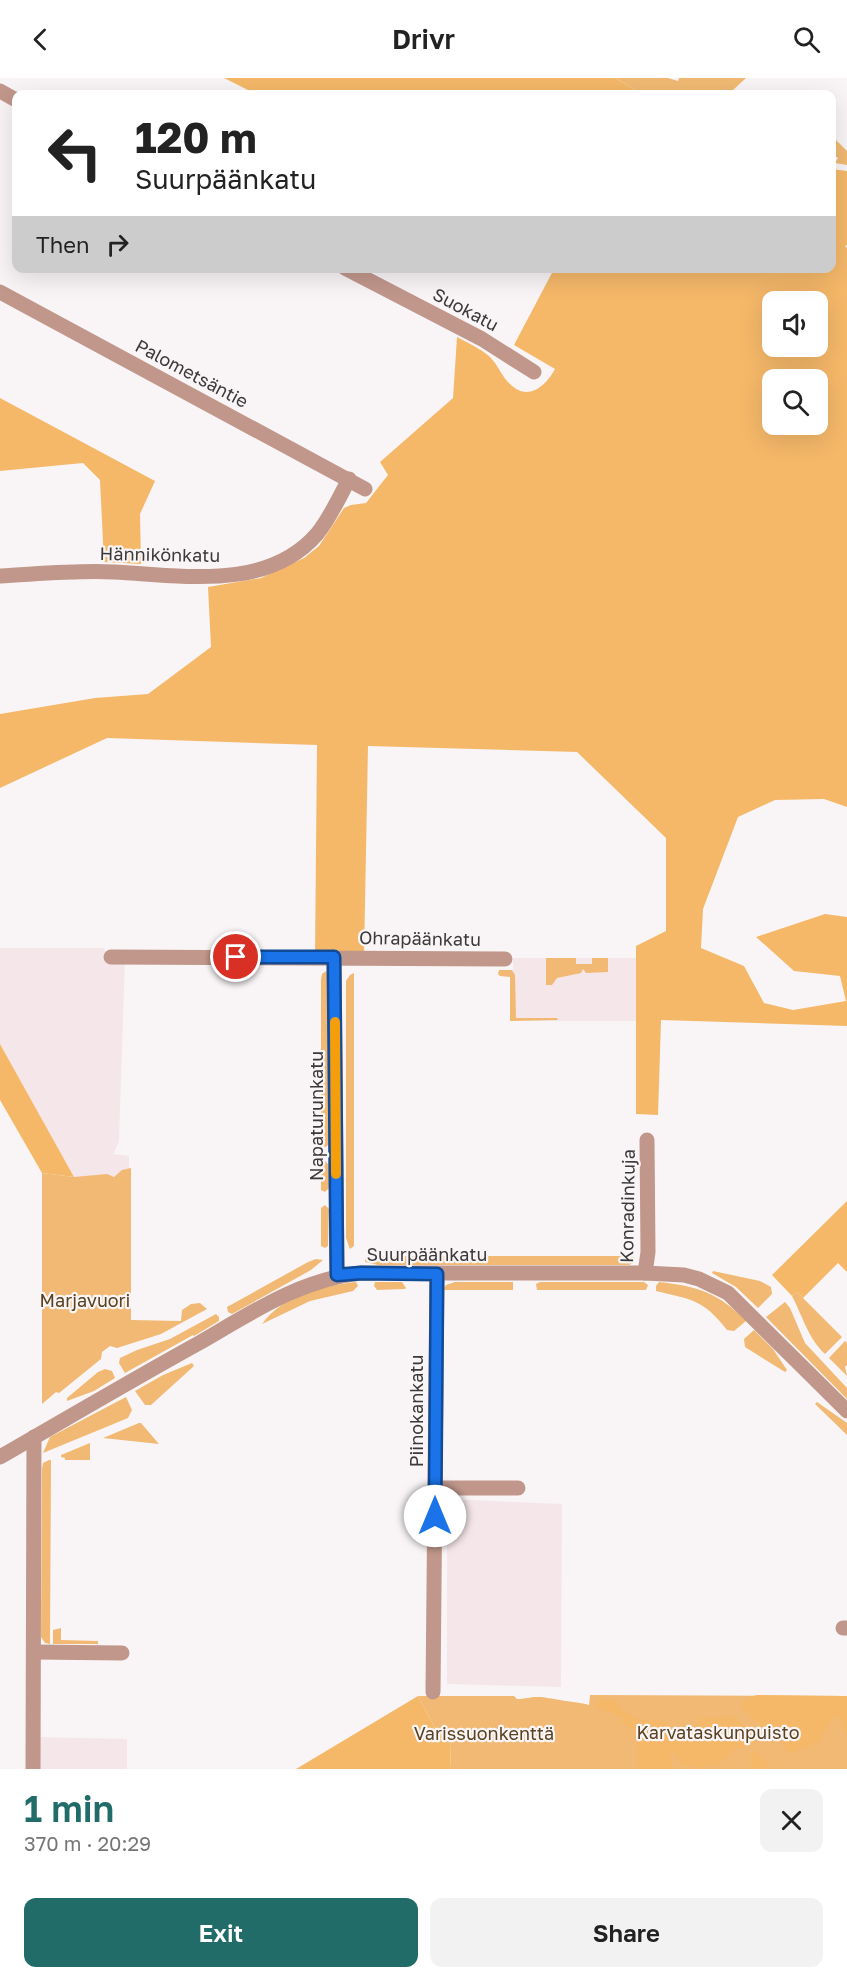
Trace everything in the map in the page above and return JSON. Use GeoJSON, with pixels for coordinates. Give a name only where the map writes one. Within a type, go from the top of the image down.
{"type":"FeatureCollection","features":[{"type":"Feature","properties":{"kind":"street","name":"Suokatu"},"geometry":{"type":"LineString","coordinates":[[355,273],[482,339],[534,372]]}},
{"type":"Feature","properties":{"kind":"street","name":"Palometsäntie"},"geometry":{"type":"LineString","coordinates":[[0,292],[365,489]]}},
{"type":"Feature","properties":{"kind":"street","name":"Hännikönkatu"},"geometry":{"type":"LineString","coordinates":[[0,576],[105,572],[207,577],[251,571],[282,560],[315,537],[326,522],[349,479]]}},
{"type":"Feature","properties":{"kind":"street","name":"Ohrapäänkatu"},"geometry":{"type":"LineString","coordinates":[[111,957],[505,959]]}},
{"type":"Feature","properties":{"kind":"street","name":"Napaturunkatu"},"geometry":{"type":"LineString","coordinates":[[334,957],[337,1275]]}},
{"type":"Feature","properties":{"kind":"street","name":"Konradinkuja"},"geometry":{"type":"LineString","coordinates":[[645,1273],[648,1252],[647,1140]]}},
{"type":"Feature","properties":{"kind":"street","name":"Suurpäänkatu"},"geometry":{"type":"LineString","coordinates":[[0,1457],[271,1302],[295,1290],[337,1275],[361,1273],[645,1273],[699,1279],[728,1293],[847,1411]]}},
{"type":"Feature","properties":{"kind":"street","name":"Piinokankatu"},"geometry":{"type":"LineString","coordinates":[[433,1692],[437,1274]]}},
{"type":"Feature","properties":{"kind":"street"},"geometry":{"type":"LineString","coordinates":[[33,1769],[34,1437]]}},
{"type":"Feature","properties":{"kind":"street"},"geometry":{"type":"LineString","coordinates":[[435,1488],[518,1488]]}},
{"type":"Feature","properties":{"kind":"street"},"geometry":{"type":"LineString","coordinates":[[35,1652],[122,1653]]}},
{"type":"Feature","properties":{"kind":"shaded area"},"geometry":{"type":"Polygon","coordinates":[[[0,948],[103,948],[111,957],[125,957],[119,1141],[113,1154],[129,1156],[129,1177],[74,1177],[0,1044],[0,948]]]}},
{"type":"Feature","properties":{"kind":"shaded area"},"geometry":{"type":"Polygon","coordinates":[[[513,958],[636,958],[636,1021],[513,1021],[513,958]]]}},
{"type":"Feature","properties":{"kind":"shaded area"},"geometry":{"type":"Polygon","coordinates":[[[447,1499],[562,1504],[561,1687],[447,1684],[447,1499]]]}},
{"type":"Feature","properties":{"kind":"shaded area"},"geometry":{"type":"Polygon","coordinates":[[[34,1737],[127,1739],[127,1769],[33,1769],[34,1737]]]}},
{"type":"Feature","properties":{"kind":"green space"},"geometry":{"type":"Polygon","coordinates":[[[224,78],[615,78],[636,90],[248,90],[224,78]]]}},
{"type":"Feature","properties":{"kind":"green space"},"geometry":{"type":"Polygon","coordinates":[[[615,78],[668,78],[678,81],[679,78],[746,78],[733,90],[636,90],[615,78]]]}},
{"type":"Feature","properties":{"kind":"green space"},"geometry":{"type":"Polygon","coordinates":[[[836,140],[847,151],[847,165],[836,163],[838,158],[836,157],[836,140]]]}},
{"type":"Feature","properties":{"kind":"green space"},"geometry":{"type":"Polygon","coordinates":[[[836,170],[847,171],[847,245],[845,246],[847,248],[847,807],[824,799],[775,800],[738,817],[703,909],[701,948],[744,966],[764,1003],[793,1010],[846,1001],[840,976],[794,971],[756,937],[825,914],[847,917],[847,1026],[661,1020],[658,1115],[636,1114],[636,946],[666,931],[666,838],[577,752],[368,746],[364,957],[315,957],[317,745],[107,738],[0,788],[0,714],[95,698],[148,694],[211,647],[208,587],[261,578],[304,558],[319,546],[344,508],[366,503],[388,475],[380,462],[453,398],[457,337],[490,357],[507,381],[523,392],[530,392],[542,386],[555,369],[514,345],[552,273],[836,273],[836,170]]]}},
{"type":"Feature","properties":{"kind":"green space"},"geometry":{"type":"Polygon","coordinates":[[[0,398],[155,481],[140,514],[141,564],[104,562],[100,480],[83,463],[0,471],[0,398]]]}},
{"type":"Feature","properties":{"kind":"green space"},"geometry":{"type":"Polygon","coordinates":[[[546,958],[576,958],[576,964],[592,964],[592,958],[608,958],[608,972],[586,973],[583,969],[581,973],[557,978],[552,985],[546,985],[546,958]]]}},
{"type":"Feature","properties":{"kind":"green space"},"geometry":{"type":"Polygon","coordinates":[[[499,970],[512,970],[515,975],[516,1018],[557,1018],[558,1020],[510,1021],[510,977],[500,976],[499,970]]]}},
{"type":"Feature","properties":{"kind":"green space"},"geometry":{"type":"Polygon","coordinates":[[[326,971],[329,978],[329,1144],[326,1147],[321,1145],[321,980],[322,974],[326,971]]]}},
{"type":"Feature","properties":{"kind":"green space"},"geometry":{"type":"Polygon","coordinates":[[[354,973],[354,1246],[350,1249],[346,1238],[346,981],[354,973]]]}},
{"type":"Feature","properties":{"kind":"green space"},"geometry":{"type":"Polygon","coordinates":[[[0,1044],[74,1177],[42,1173],[0,1100],[0,1044]]]}},
{"type":"Feature","properties":{"kind":"green space"},"geometry":{"type":"Polygon","coordinates":[[[324,1160],[329,1165],[329,1188],[325,1192],[321,1190],[321,1164],[324,1160]]]}},
{"type":"Feature","properties":{"kind":"green space","name":"Marjavuori"},"geometry":{"type":"Polygon","coordinates":[[[131,1168],[131,1320],[181,1321],[182,1310],[191,1304],[200,1303],[207,1309],[161,1334],[117,1348],[110,1346],[102,1352],[101,1359],[42,1404],[42,1173],[74,1177],[107,1174],[114,1177],[122,1170],[131,1168]]]}},
{"type":"Feature","properties":{"kind":"green space"},"geometry":{"type":"Polygon","coordinates":[[[847,1201],[847,1272],[838,1263],[803,1298],[797,1292],[792,1296],[772,1275],[847,1201]]]}},
{"type":"Feature","properties":{"kind":"green space"},"geometry":{"type":"Polygon","coordinates":[[[325,1205],[329,1209],[328,1246],[325,1248],[321,1246],[321,1208],[325,1205]]]}},
{"type":"Feature","properties":{"kind":"green space"},"geometry":{"type":"Polygon","coordinates":[[[630,1256],[635,1258],[629,1265],[378,1265],[365,1262],[366,1257],[630,1256]]]}},
{"type":"Feature","properties":{"kind":"green space"},"geometry":{"type":"Polygon","coordinates":[[[316,1259],[323,1260],[311,1270],[232,1314],[228,1312],[227,1307],[316,1259]]]}},
{"type":"Feature","properties":{"kind":"green space"},"geometry":{"type":"Polygon","coordinates":[[[713,1271],[760,1281],[771,1287],[772,1294],[758,1308],[736,1287],[712,1273],[713,1271]]]}},
{"type":"Feature","properties":{"kind":"green space"},"geometry":{"type":"Polygon","coordinates":[[[356,1282],[358,1286],[353,1291],[310,1301],[262,1324],[271,1314],[292,1299],[317,1289],[356,1282]]]}},
{"type":"Feature","properties":{"kind":"green space"},"geometry":{"type":"Polygon","coordinates":[[[375,1282],[402,1282],[406,1288],[377,1290],[374,1286],[375,1282]]]}},
{"type":"Feature","properties":{"kind":"green space"},"geometry":{"type":"Polygon","coordinates":[[[455,1282],[513,1282],[513,1290],[443,1290],[446,1285],[455,1282]]]}},
{"type":"Feature","properties":{"kind":"green space"},"geometry":{"type":"Polygon","coordinates":[[[540,1282],[644,1282],[648,1285],[646,1290],[537,1290],[536,1284],[540,1282]]]}},
{"type":"Feature","properties":{"kind":"green space"},"geometry":{"type":"Polygon","coordinates":[[[659,1282],[707,1292],[736,1311],[746,1321],[734,1331],[727,1330],[711,1312],[696,1302],[656,1291],[659,1282]]]}},
{"type":"Feature","properties":{"kind":"green space"},"geometry":{"type":"Polygon","coordinates":[[[797,1292],[842,1337],[825,1354],[810,1334],[792,1296],[797,1292]]]}},
{"type":"Feature","properties":{"kind":"green space"},"geometry":{"type":"Polygon","coordinates":[[[785,1302],[790,1308],[805,1343],[847,1388],[847,1399],[766,1317],[785,1302]]]}},
{"type":"Feature","properties":{"kind":"green space"},"geometry":{"type":"Polygon","coordinates":[[[216,1314],[219,1321],[125,1373],[119,1363],[120,1358],[170,1339],[216,1314]]]}},
{"type":"Feature","properties":{"kind":"green space"},"geometry":{"type":"Polygon","coordinates":[[[754,1330],[773,1349],[787,1370],[785,1372],[745,1347],[744,1339],[754,1330]]]}},
{"type":"Feature","properties":{"kind":"green space"},"geometry":{"type":"Polygon","coordinates":[[[845,1341],[847,1343],[847,1365],[845,1367],[847,1376],[829,1358],[845,1341]]]}},
{"type":"Feature","properties":{"kind":"green space"},"geometry":{"type":"Polygon","coordinates":[[[192,1363],[194,1366],[151,1405],[145,1405],[135,1391],[163,1375],[192,1363]]]}},
{"type":"Feature","properties":{"kind":"green space"},"geometry":{"type":"Polygon","coordinates":[[[105,1369],[112,1371],[115,1378],[94,1391],[67,1401],[67,1398],[98,1372],[105,1369]]]}},
{"type":"Feature","properties":{"kind":"green space"},"geometry":{"type":"Polygon","coordinates":[[[126,1397],[132,1410],[128,1418],[43,1453],[50,1437],[126,1397]]]}},
{"type":"Feature","properties":{"kind":"green space"},"geometry":{"type":"Polygon","coordinates":[[[817,1402],[847,1423],[847,1435],[815,1404],[817,1402]]]}},
{"type":"Feature","properties":{"kind":"green space"},"geometry":{"type":"Polygon","coordinates":[[[139,1423],[159,1444],[103,1438],[139,1423]]]}},
{"type":"Feature","properties":{"kind":"green space"},"geometry":{"type":"Polygon","coordinates":[[[90,1443],[90,1460],[65,1460],[61,1457],[61,1455],[90,1443]]]}},
{"type":"Feature","properties":{"kind":"green space"},"geometry":{"type":"Polygon","coordinates":[[[51,1460],[50,1644],[45,1643],[41,1637],[42,1469],[43,1463],[51,1460]]]}},
{"type":"Feature","properties":{"kind":"green space"},"geometry":{"type":"Polygon","coordinates":[[[61,1628],[61,1640],[98,1641],[98,1644],[53,1644],[53,1630],[61,1628]]]}},
{"type":"Feature","properties":{"kind":"green space"},"geometry":{"type":"Polygon","coordinates":[[[590,1695],[847,1696],[847,1769],[451,1769],[450,1743],[437,1732],[418,1696],[514,1696],[517,1699],[540,1697],[589,1705],[590,1695]]]}},
{"type":"Feature","properties":{"kind":"green space"},"geometry":{"type":"Polygon","coordinates":[[[757,1695],[847,1696],[847,1735],[841,1718],[835,1716],[816,1743],[793,1752],[787,1751],[783,1739],[770,1733],[741,1708],[742,1702],[757,1695]]]}},
{"type":"Feature","properties":{"kind":"green space"},"geometry":{"type":"Polygon","coordinates":[[[418,1696],[437,1732],[450,1743],[451,1769],[296,1769],[418,1696]]]}},
{"type":"Feature","properties":{"kind":"green space","name":"Karvataskunpuisto"},"geometry":{"type":"Polygon","coordinates":[[[599,1699],[615,1700],[623,1711],[642,1721],[665,1720],[670,1735],[675,1733],[678,1739],[689,1733],[702,1717],[714,1718],[731,1715],[751,1732],[756,1746],[752,1743],[746,1747],[734,1749],[714,1768],[709,1764],[702,1769],[680,1766],[676,1754],[672,1752],[670,1757],[674,1769],[638,1769],[637,1731],[621,1723],[623,1717],[595,1707],[599,1699]]]}},
{"type":"Feature","properties":{"kind":"green space"},"geometry":{"type":"Polygon","coordinates":[[[755,1749],[771,1767],[751,1769],[751,1754],[755,1749]]]}},
{"type":"Feature","properties":{"kind":"slow traffic"},"geometry":{"type":"LineString","coordinates":[[335,1022],[336,1174]]}},
{"type":"Feature","properties":{"kind":"route"},"geometry":{"type":"LineString","coordinates":[[236,957],[334,957],[337,1275],[437,1274],[435,1516]]}},
{"type":"Feature","properties":{"kind":"park label","name":"Varissuonkenttä"},"geometry":{"type":"Point","coordinates":[484,1733]}}]}
